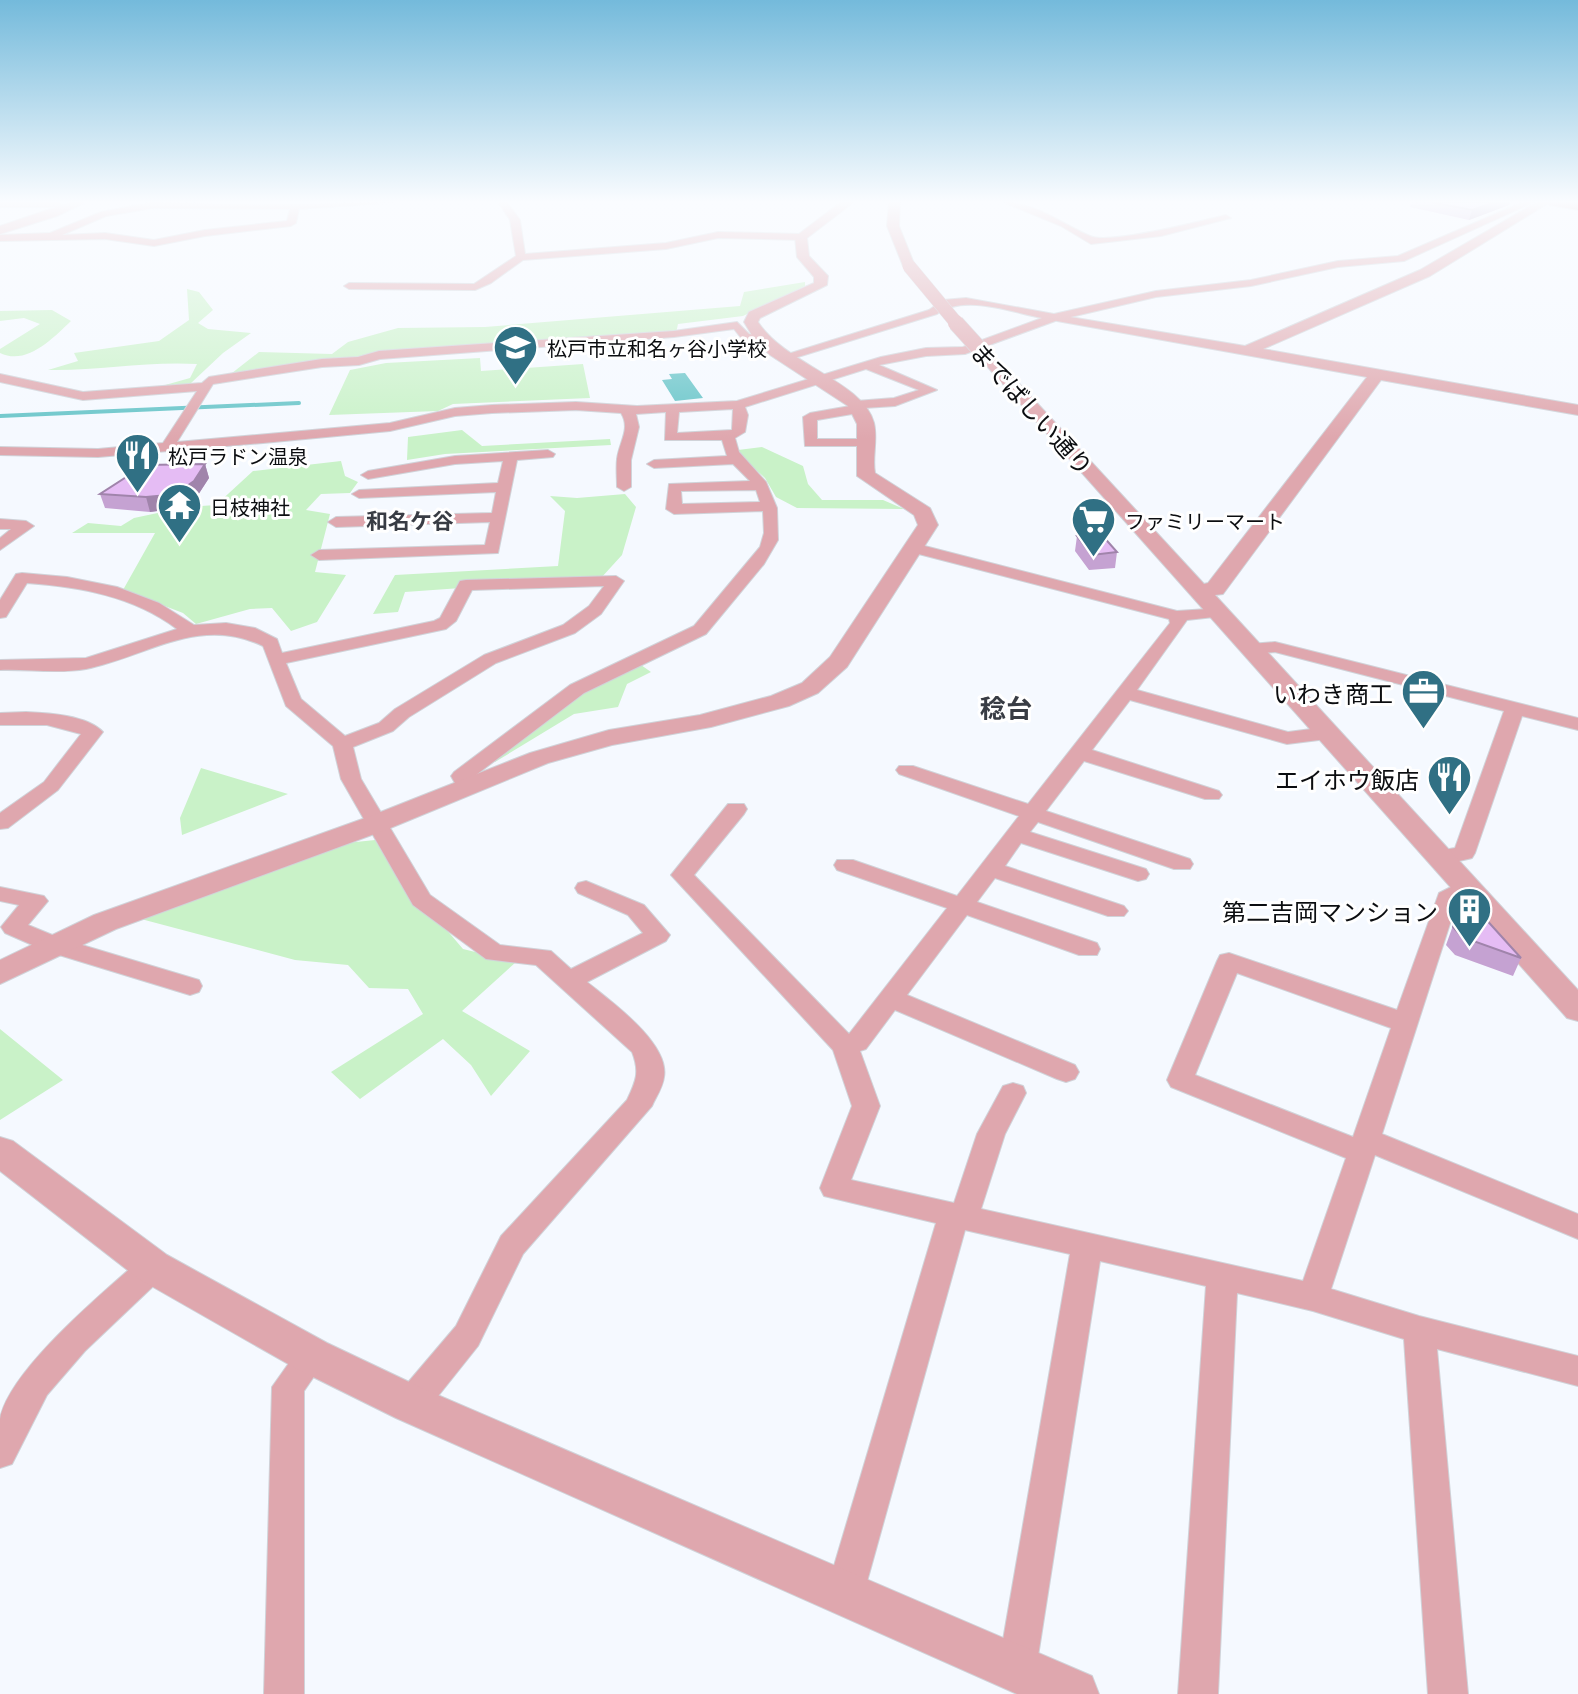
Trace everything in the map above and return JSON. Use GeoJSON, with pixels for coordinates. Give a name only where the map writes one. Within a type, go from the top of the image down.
{"type":"FeatureCollection","features":[{"type":"Feature","properties":{"kind":"street"},"geometry":{"type":"LineString","coordinates":[[349,286],[475,287],[490,281]]}},
{"type":"Feature","properties":{"kind":"street"},"geometry":{"type":"LineString","coordinates":[[0,973],[54,945],[133,911],[378,823],[572,747],[749,711],[810,688],[839,662],[928,525],[927,519],[915,507],[866,476],[866,426],[857,407],[781,358],[759,337],[751,322],[754,315],[816,288],[821,281]]}},
{"type":"Feature","properties":{"kind":"street","name":"までばしい通り"},"geometry":{"type":"LineString","coordinates":[[919,281],[1578,1010]]}},
{"type":"Feature","properties":{"kind":"street"},"geometry":{"type":"LineString","coordinates":[[0,451],[71,454],[168,446],[390,427],[461,412],[576,406],[625,409],[738,405],[866,364],[926,352],[965,350],[1056,317],[1156,294],[1260,281]]}},
{"type":"Feature","properties":{"kind":"street"},"geometry":{"type":"LineString","coordinates":[[1246,351],[1407,281]]}},
{"type":"Feature","properties":{"kind":"street"},"geometry":{"type":"LineString","coordinates":[[781,358],[933,312],[950,301],[966,301],[1578,410]]}},
{"type":"Feature","properties":{"kind":"street"},"geometry":{"type":"LineString","coordinates":[[168,446],[209,381],[432,350],[674,334],[737,325],[746,337],[759,337]]}},
{"type":"Feature","properties":{"kind":"street"},"geometry":{"type":"LineString","coordinates":[[866,364],[931,390],[895,402],[810,417],[810,443],[867,443]]}},
{"type":"Feature","properties":{"kind":"street"},"geometry":{"type":"LineString","coordinates":[[1198,591],[1215,589],[1377,374]]}},
{"type":"Feature","properties":{"kind":"street"},"geometry":{"type":"LineString","coordinates":[[0,378],[83,396],[206,386]]}},
{"type":"Feature","properties":{"kind":"street"},"geometry":{"type":"LineString","coordinates":[[673,408],[670,437],[728,436],[738,432],[741,415],[738,405]]}},
{"type":"Feature","properties":{"kind":"street"},"geometry":{"type":"LineString","coordinates":[[624,487],[623,460],[634,424],[633,417],[625,409]]}},
{"type":"Feature","properties":{"kind":"street"},"geometry":{"type":"LineString","coordinates":[[467,788],[461,776],[577,689],[706,624],[768,547],[772,520],[769,506],[761,485],[728,448],[728,436]]}},
{"type":"Feature","properties":{"kind":"street"},"geometry":{"type":"LineString","coordinates":[[368,475],[455,460],[548,454]]}},
{"type":"Feature","properties":{"kind":"street"},"geometry":{"type":"LineString","coordinates":[[319,555],[492,550],[511,456]]}},
{"type":"Feature","properties":{"kind":"street"},"geometry":{"type":"LineString","coordinates":[[654,464],[736,460]]}},
{"type":"Feature","properties":{"kind":"street"},"geometry":{"type":"LineString","coordinates":[[761,485],[674,487],[674,509],[769,506]]}},
{"type":"Feature","properties":{"kind":"street"},"geometry":{"type":"LineString","coordinates":[[359,494],[506,487]]}},
{"type":"Feature","properties":{"kind":"street"},"geometry":{"type":"LineString","coordinates":[[336,522],[499,517]]}},
{"type":"Feature","properties":{"kind":"street"},"geometry":{"type":"LineString","coordinates":[[0,524],[26,526],[0,545]]}},
{"type":"Feature","properties":{"kind":"street"},"geometry":{"type":"LineString","coordinates":[[913,548],[1177,616],[1217,612]]}},
{"type":"Feature","properties":{"kind":"street"},"geometry":{"type":"LineString","coordinates":[[0,613],[22,578],[62,580],[125,595],[172,615],[191,631]]}},
{"type":"Feature","properties":{"kind":"street"},"geometry":{"type":"LineString","coordinates":[[275,660],[440,625],[447,621],[466,585],[616,581],[595,610],[569,629],[490,659],[402,713],[386,727],[342,744]]}},
{"type":"Feature","properties":{"kind":"street"},"geometry":{"type":"LineString","coordinates":[[845,1046],[857,1042],[963,907],[1179,623],[1177,616]]}},
{"type":"Feature","properties":{"kind":"street"},"geometry":{"type":"LineString","coordinates":[[0,665],[70,666],[89,663],[191,631],[217,626],[240,628],[271,643],[293,702],[342,744],[351,779],[421,900],[495,953],[524,953],[542,957],[643,1048],[651,1067],[647,1091],[638,1106],[512,1245],[467,1336],[411,1404]]}},
{"type":"Feature","properties":{"kind":"street"},"geometry":{"type":"LineString","coordinates":[[1250,649],[1275,647],[1578,724]]}},
{"type":"Feature","properties":{"kind":"street"},"geometry":{"type":"LineString","coordinates":[[1127,693],[1287,738],[1327,733]]}},
{"type":"Feature","properties":{"kind":"street"},"geometry":{"type":"LineString","coordinates":[[1440,857],[1464,853],[1515,708]]}},
{"type":"Feature","properties":{"kind":"street"},"geometry":{"type":"LineString","coordinates":[[0,719],[35,715],[58,719],[93,732],[51,786],[0,823]]}},
{"type":"Feature","properties":{"kind":"street"},"geometry":{"type":"LineString","coordinates":[[1080,753],[1212,795]]}},
{"type":"Feature","properties":{"kind":"street"},"geometry":{"type":"LineString","coordinates":[[906,770],[1182,864]]}},
{"type":"Feature","properties":{"kind":"street"},"geometry":{"type":"LineString","coordinates":[[736,809],[682,875],[845,1046],[866,1106],[834,1188],[1313,1297],[1419,1330],[1578,1371]]}},
{"type":"Feature","properties":{"kind":"street"},"geometry":{"type":"LineString","coordinates":[[1018,835],[1138,874]]}},
{"type":"Feature","properties":{"kind":"street"},"geometry":{"type":"LineString","coordinates":[[845,865],[1088,949]]}},
{"type":"Feature","properties":{"kind":"street"},"geometry":{"type":"LineString","coordinates":[[992,869],[1116,911]]}},
{"type":"Feature","properties":{"kind":"street"},"geometry":{"type":"LineString","coordinates":[[1313,1297],[1447,898],[1469,887]]}},
{"type":"Feature","properties":{"kind":"street"},"geometry":{"type":"LineString","coordinates":[[570,980],[658,935],[636,910],[586,888]]}},
{"type":"Feature","properties":{"kind":"street"},"geometry":{"type":"LineString","coordinates":[[0,894],[36,901],[13,927],[54,945],[190,986]]}},
{"type":"Feature","properties":{"kind":"street"},"geometry":{"type":"LineString","coordinates":[[1405,1023],[1229,961],[1180,1080],[1577,1227]]}},
{"type":"Feature","properties":{"kind":"street"},"geometry":{"type":"LineString","coordinates":[[891,998],[1066,1072]]}},
{"type":"Feature","properties":{"kind":"street"},"geometry":{"type":"LineString","coordinates":[[844,1596],[958,1216],[991,1134],[1013,1093]]}},
{"type":"Feature","properties":{"kind":"street"},"geometry":{"type":"LineString","coordinates":[[0,1151],[153,1267],[312,1356],[411,1404],[1074,1694]]}},
{"type":"Feature","properties":{"kind":"street"},"geometry":{"type":"LineString","coordinates":[[1017,1669],[1087,1246]]}},
{"type":"Feature","properties":{"kind":"street"},"geometry":{"type":"LineString","coordinates":[[0,1452],[35,1384],[74,1341],[153,1267]]}},
{"type":"Feature","properties":{"kind":"street"},"geometry":{"type":"LineString","coordinates":[[1198,1694],[1222,1276]]}},
{"type":"Feature","properties":{"kind":"street"},"geometry":{"type":"LineString","coordinates":[[1419,1330],[1448,1694]]}},
{"type":"Feature","properties":{"kind":"street"},"geometry":{"type":"LineString","coordinates":[[284,1694],[288,1387],[312,1356]]}},
{"type":"Feature","properties":{"kind":"green space"},"geometry":{"type":"Polygon","coordinates":[[[805,282],[805,286],[743,316],[678,324],[676,333],[378,351],[348,361],[319,361],[218,384],[259,352],[332,354],[348,342],[398,328],[485,327],[740,306],[744,292],[805,282]]]}},
{"type":"Feature","properties":{"kind":"green space"},"geometry":{"type":"Polygon","coordinates":[[[187,289],[199,292],[213,310],[198,323],[208,329],[251,333],[223,353],[190,384],[151,389],[190,378],[197,364],[48,370],[78,361],[74,353],[159,341],[189,320],[187,289]]]}},
{"type":"Feature","properties":{"kind":"green space"},"geometry":{"type":"Polygon","coordinates":[[[52,310],[71,321],[48,342],[20,356],[0,353],[0,349],[40,324],[24,318],[0,321],[0,311],[52,310]]]}},
{"type":"Feature","properties":{"kind":"green space"},"geometry":{"type":"Polygon","coordinates":[[[480,358],[481,371],[583,364],[590,398],[453,404],[438,411],[329,415],[350,370],[386,363],[480,358]]]}},
{"type":"Feature","properties":{"kind":"green space"},"geometry":{"type":"Polygon","coordinates":[[[462,430],[482,446],[610,439],[611,445],[445,454],[407,460],[408,437],[462,430]]]}},
{"type":"Feature","properties":{"kind":"green space"},"geometry":{"type":"Polygon","coordinates":[[[762,447],[803,466],[808,484],[822,500],[883,500],[904,509],[797,508],[776,497],[765,478],[738,450],[762,447]]]}},
{"type":"Feature","properties":{"kind":"green space"},"geometry":{"type":"Polygon","coordinates":[[[341,461],[345,476],[358,482],[350,493],[321,494],[306,510],[330,514],[315,572],[346,575],[317,622],[291,631],[272,608],[250,609],[196,624],[183,613],[123,590],[155,533],[72,533],[88,523],[121,526],[134,518],[186,507],[216,505],[253,471],[341,461]]]}},
{"type":"Feature","properties":{"kind":"green space"},"geometry":{"type":"Polygon","coordinates":[[[625,494],[636,507],[622,555],[601,578],[405,592],[398,612],[373,614],[395,575],[558,566],[565,511],[550,496],[577,498],[625,494]]]}},
{"type":"Feature","properties":{"kind":"green space"},"geometry":{"type":"Polygon","coordinates":[[[641,665],[651,672],[627,684],[618,707],[574,714],[495,762],[493,758],[583,692],[641,665]]]}},
{"type":"Feature","properties":{"kind":"green space"},"geometry":{"type":"Polygon","coordinates":[[[201,768],[288,794],[182,835],[180,818],[201,768]]]}},
{"type":"Feature","properties":{"kind":"green space"},"geometry":{"type":"Polygon","coordinates":[[[375,840],[413,902],[445,928],[463,949],[516,962],[462,1011],[530,1051],[491,1096],[471,1065],[443,1039],[360,1099],[331,1072],[423,1014],[408,989],[369,988],[348,965],[295,960],[141,919],[337,844],[375,840]]]}},
{"type":"Feature","properties":{"kind":"green space"},"geometry":{"type":"Polygon","coordinates":[[[0,1029],[63,1080],[0,1120],[0,1029]]]}},
{"type":"Feature","properties":{"kind":"water"},"geometry":{"type":"Polygon","coordinates":[[[685,373],[703,398],[675,401],[662,380],[672,379],[669,374],[685,373]]]}},
{"type":"Feature","properties":{"kind":"building"},"geometry":{"type":"Polygon","coordinates":[[[205,464],[194,481],[168,495],[100,494],[145,465],[205,464]]]}},
{"type":"Feature","properties":{"kind":"building"},"geometry":{"type":"Polygon","coordinates":[[[1101,534],[1117,552],[1092,555],[1077,536],[1101,534]]]}},
{"type":"Feature","properties":{"kind":"building"},"geometry":{"type":"Polygon","coordinates":[[[1473,905],[1521,958],[1462,937],[1453,927],[1460,906],[1473,905]]]}},
{"type":"Feature","properties":{"kind":"waterway"},"geometry":{"type":"LineString","coordinates":[[0,416],[299,403]]}},
{"type":"Feature","properties":{"kind":"place","name":"松戸市立和名ヶ谷小学校"},"geometry":{"type":"Point","coordinates":[516,386]}},
{"type":"Feature","properties":{"kind":"place","name":"松戸ラドン温泉"},"geometry":{"type":"Point","coordinates":[137,494]}},
{"type":"Feature","properties":{"kind":"place","name":"日枝神社"},"geometry":{"type":"Point","coordinates":[179,545]}},
{"type":"Feature","properties":{"kind":"place","name":"ファミリーマート"},"geometry":{"type":"Point","coordinates":[1094,559]}},
{"type":"Feature","properties":{"kind":"place","name":"いわき商工"},"geometry":{"type":"Point","coordinates":[1424,731]}},
{"type":"Feature","properties":{"kind":"place","name":"エイホウ飯店"},"geometry":{"type":"Point","coordinates":[1450,817]}},
{"type":"Feature","properties":{"kind":"place","name":"第二吉岡マンション"},"geometry":{"type":"Point","coordinates":[1469,949]}},
{"type":"Feature","properties":{"kind":"district","name":"和名ケ谷"},"geometry":{"type":"Point","coordinates":[410,519]}},
{"type":"Feature","properties":{"kind":"district","name":"稔台"},"geometry":{"type":"Point","coordinates":[1006,706]}}]}
